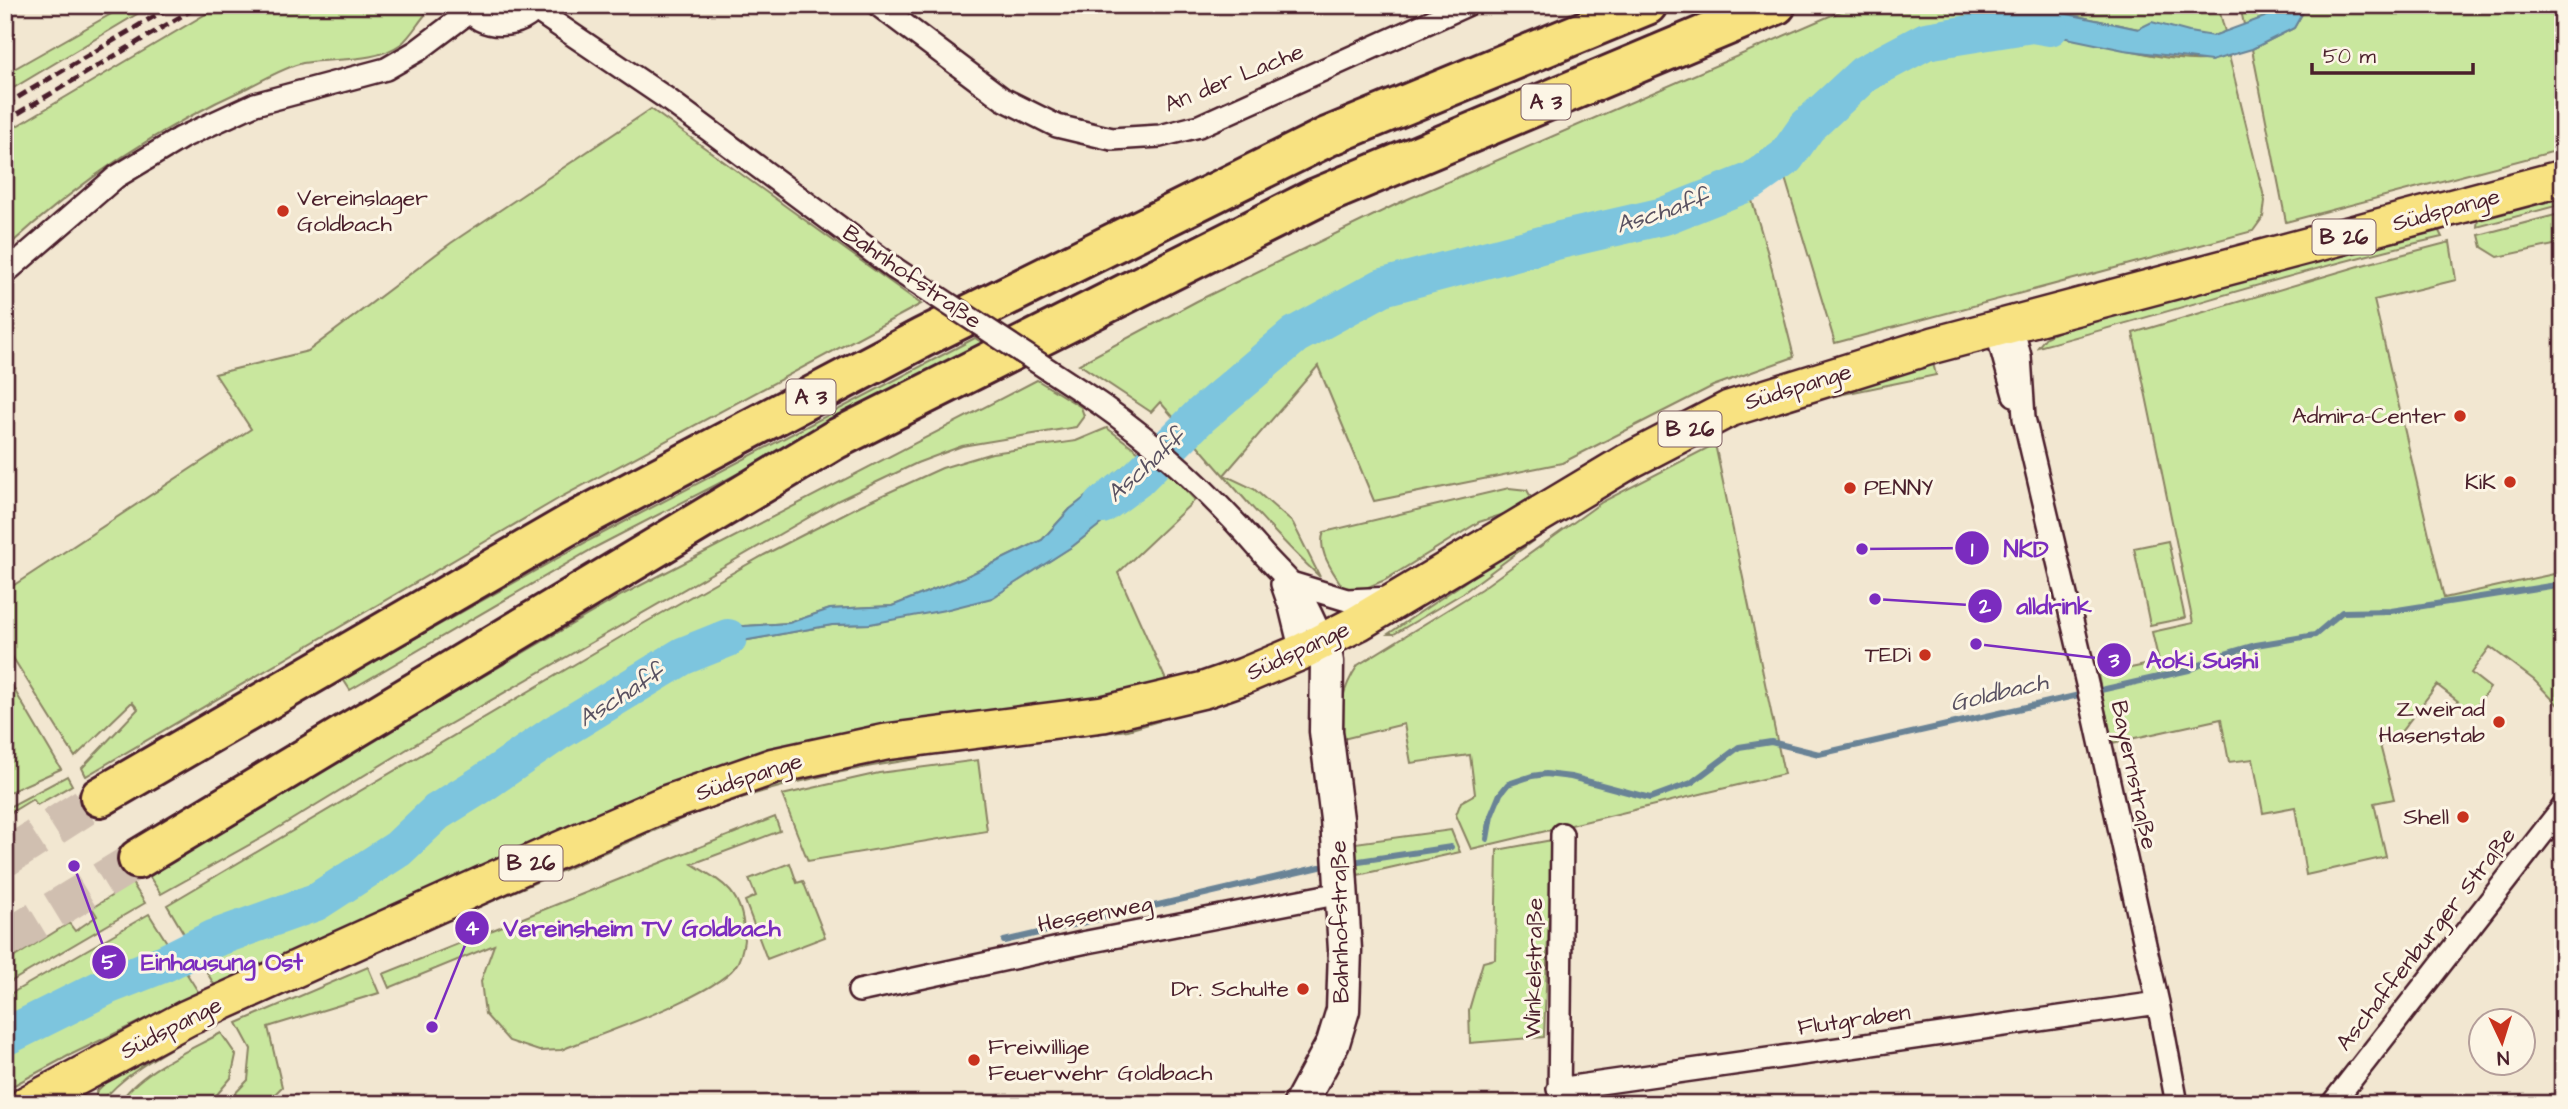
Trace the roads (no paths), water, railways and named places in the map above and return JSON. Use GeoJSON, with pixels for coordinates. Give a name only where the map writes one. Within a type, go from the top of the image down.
{"type":"FeatureCollection","features":[{"type":"Feature","properties":{"kind":"highway","name":"A 3"},"geometry":{"type":"LineString","coordinates":[[100,797],[572,523],[922,338],[1327,137],[1647,5]]}},
{"type":"Feature","properties":{"kind":"highway","name":"A 3"},"geometry":{"type":"LineString","coordinates":[[138,859],[836,439],[1316,198],[1776,5]]}},
{"type":"Feature","properties":{"kind":"main road","name":"Südspange"},"geometry":{"type":"LineString","coordinates":[[52,1098],[187,1018],[666,804],[774,766],[886,742],[1103,714],[1204,690],[1312,647],[1402,598],[1627,462],[1729,409],[1934,345],[2563,178]]}},
{"type":"Feature","properties":{"kind":"street","name":"An der Lache"},"geometry":{"type":"LineString","coordinates":[[878,5],[1003,99],[1057,126],[1112,139],[1160,136],[1199,126],[1467,5]]}},
{"type":"Feature","properties":{"kind":"street","name":"Bahnhofstraße"},"geometry":{"type":"LineString","coordinates":[[467,9],[491,25],[516,24],[537,7],[666,98],[894,268],[1108,408],[1202,488],[1291,583],[1311,613],[1312,647]]}},
{"type":"Feature","properties":{"kind":"street"},"geometry":{"type":"LineString","coordinates":[[5,273],[116,177],[181,138],[255,104],[386,69],[417,51],[467,9]]}},
{"type":"Feature","properties":{"kind":"street","name":"Bayernstraße"},"geometry":{"type":"LineString","coordinates":[[2004,328],[2012,392],[2024,418],[2087,683],[2158,1003],[2177,1104]]}},
{"type":"Feature","properties":{"kind":"street","name":"Bahnhofstraße"},"geometry":{"type":"LineString","coordinates":[[1271,564],[1312,647],[1327,662],[1326,730],[1337,819],[1345,950],[1343,1010],[1333,1044],[1300,1104]]}},
{"type":"Feature","properties":{"kind":"street","name":"Bahnhofstraße"},"geometry":{"type":"LineString","coordinates":[[1291,583],[1347,600],[1402,598]]}},
{"type":"Feature","properties":{"kind":"street","name":"Aschaffenburger Straße"},"geometry":{"type":"LineString","coordinates":[[2332,1104],[2563,807]]}},
{"type":"Feature","properties":{"kind":"street","name":"Winkelstraße"},"geometry":{"type":"LineString","coordinates":[[1559,1096],[1562,834]]}},
{"type":"Feature","properties":{"kind":"street","name":"Hessenweg"},"geometry":{"type":"LineString","coordinates":[[859,991],[1082,943],[1341,893]]}},
{"type":"Feature","properties":{"kind":"street","name":"Flutgraben"},"geometry":{"type":"LineString","coordinates":[[1559,1096],[2158,1003]]}},
{"type":"Feature","properties":{"kind":"water"},"geometry":{"type":"Polygon","coordinates":[[[2278,5],[2307,5],[2294,28],[2252,49],[2211,61],[2124,50],[2057,36],[2003,38],[1998,29],[2004,18],[2058,12],[2138,29],[2152,22],[2213,36],[2273,14],[2278,5]]]}},
{"type":"Feature","properties":{"kind":"water"},"geometry":{"type":"Polygon","coordinates":[[[1126,465],[1155,481],[1073,546],[992,598],[870,624],[832,625],[737,642],[697,658],[659,659],[729,627],[789,623],[830,609],[892,606],[965,577],[1042,540],[1070,509],[1126,465]]]}},
{"type":"Feature","properties":{"kind":"water"},"geometry":{"type":"Polygon","coordinates":[[[27,1017],[28,1032],[5,1045],[5,1029],[27,1017]]]}},
{"type":"Feature","properties":{"kind":"waterway","name":"Aschaff"},"geometry":{"type":"LineString","coordinates":[[1102,505],[1136,480],[1200,416],[1295,335],[1383,287],[1560,240],[1664,216],[1752,181],[1786,157],[1807,127],[1864,74],[1926,41],[2032,24],[2050,27]]}},
{"type":"Feature","properties":{"kind":"waterway","name":"Goldbach"},"geometry":{"type":"LineString","coordinates":[[1487,839],[1491,816],[1500,794],[1508,784],[1532,776],[1546,774],[1571,777],[1650,798],[1691,783],[1739,747],[1771,742],[1819,754],[2189,670],[2222,655],[2256,645],[2315,635],[2342,612],[2391,611],[2563,584]]}},
{"type":"Feature","properties":{"kind":"waterway","name":"Aschaff"},"geometry":{"type":"LineString","coordinates":[[5,1037],[109,985],[165,963],[213,939],[316,902],[398,849],[437,812],[556,733],[683,656],[728,638]]}},
{"type":"Feature","properties":{"kind":"waterway"},"geometry":{"type":"LineString","coordinates":[[1359,861],[1451,847]]}},
{"type":"Feature","properties":{"kind":"waterway"},"geometry":{"type":"LineString","coordinates":[[1004,941],[1320,867]]}},
{"type":"Feature","properties":{"kind":"tunnel"},"geometry":{"type":"LineString","coordinates":[[5,858],[100,797]]}},
{"type":"Feature","properties":{"kind":"tunnel"},"geometry":{"type":"LineString","coordinates":[[5,940],[138,859]]}},
{"type":"Feature","properties":{"kind":"railway"},"geometry":{"type":"LineString","coordinates":[[5,105],[173,5]]}},
{"type":"Feature","properties":{"kind":"railway"},"geometry":{"type":"LineString","coordinates":[[5,121],[200,5]]}},
{"type":"Feature","properties":{"kind":"place","name":"Vereinslager Goldbach"},"geometry":{"type":"Point","coordinates":[283,211]}},
{"type":"Feature","properties":{"kind":"place","name":"Admira-Center"},"geometry":{"type":"Point","coordinates":[2460,416]}},
{"type":"Feature","properties":{"kind":"place","name":"KiK"},"geometry":{"type":"Point","coordinates":[2510,482]}},
{"type":"Feature","properties":{"kind":"place","name":"PENNY"},"geometry":{"type":"Point","coordinates":[1850,488]}},
{"type":"Feature","properties":{"kind":"place","name":"NKD"},"geometry":{"type":"Point","coordinates":[1862,549]}},
{"type":"Feature","properties":{"kind":"place","name":"alldrink"},"geometry":{"type":"Point","coordinates":[1875,599]}},
{"type":"Feature","properties":{"kind":"place","name":"Aoki Sushi"},"geometry":{"type":"Point","coordinates":[1976,644]}},
{"type":"Feature","properties":{"kind":"place","name":"TEDi"},"geometry":{"type":"Point","coordinates":[1925,655]}},
{"type":"Feature","properties":{"kind":"place","name":"Zweirad Hasenstab"},"geometry":{"type":"Point","coordinates":[2499,722]}},
{"type":"Feature","properties":{"kind":"place","name":"Shell"},"geometry":{"type":"Point","coordinates":[2463,817]}},
{"type":"Feature","properties":{"kind":"place","name":"Einhausung Ost"},"geometry":{"type":"Point","coordinates":[74,866]}},
{"type":"Feature","properties":{"kind":"place","name":"Dr. Schulte"},"geometry":{"type":"Point","coordinates":[1303,989]}},
{"type":"Feature","properties":{"kind":"place","name":"Vereinsheim TV Goldbach"},"geometry":{"type":"Point","coordinates":[432,1027]}},
{"type":"Feature","properties":{"kind":"place","name":"Freiwillige Feuerwehr Goldbach"},"geometry":{"type":"Point","coordinates":[974,1060]}}]}
